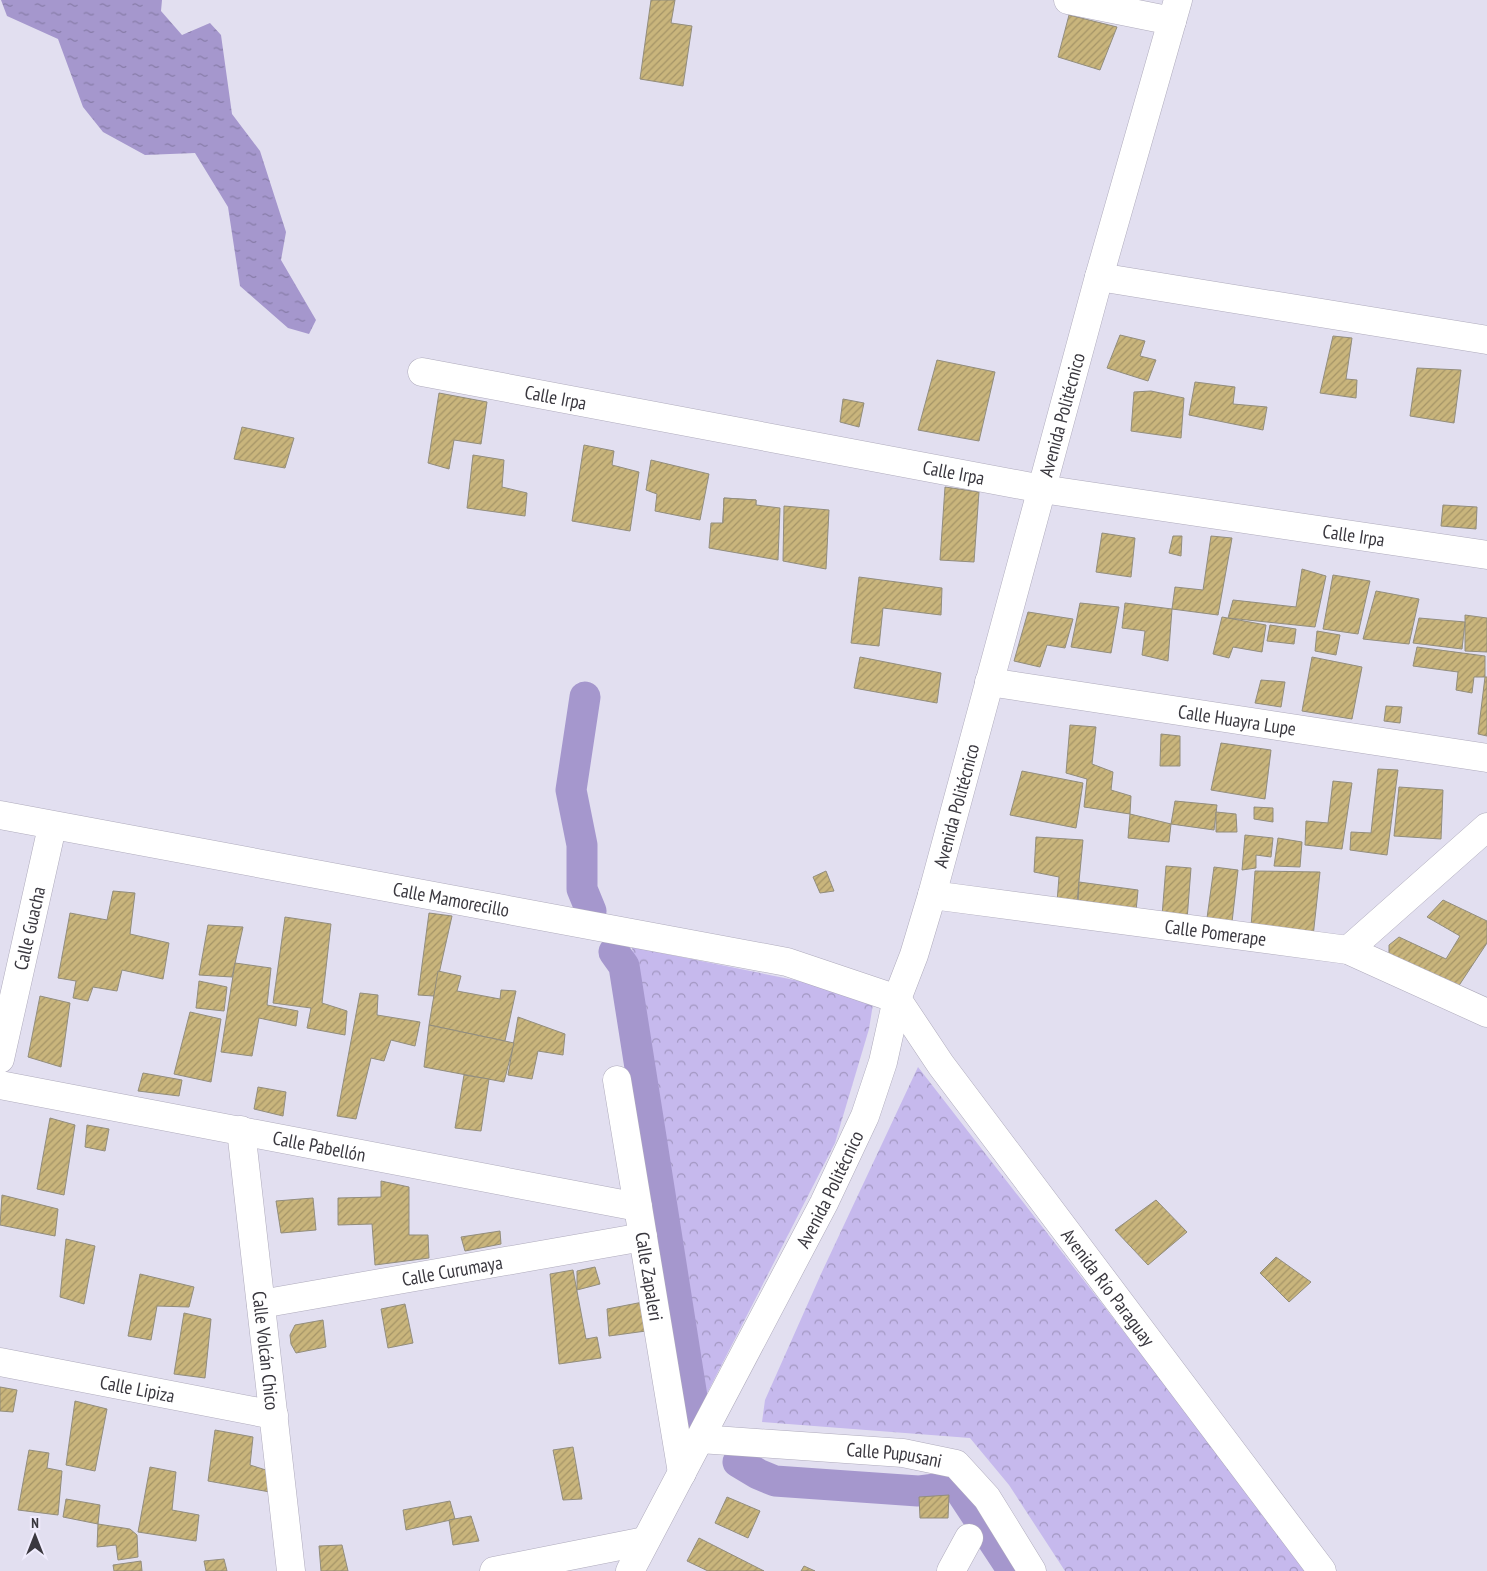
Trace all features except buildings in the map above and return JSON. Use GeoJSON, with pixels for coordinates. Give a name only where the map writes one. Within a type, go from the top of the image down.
{"type":"FeatureCollection","features":[{"type":"Feature","properties":{"kind":"street"},"geometry":{"type":"LineString","coordinates":[[1068,0],[1175,10]]}},
{"type":"Feature","properties":{"kind":"street","name":"Avenida Politécnico"},"geometry":{"type":"LineString","coordinates":[[630,1571],[824,1204],[865,1116],[883,1062],[897,999],[914,955],[932,895],[1098,277],[1175,10]]}},
{"type":"Feature","properties":{"kind":"street"},"geometry":{"type":"LineString","coordinates":[[1098,277],[1487,340]]}},
{"type":"Feature","properties":{"kind":"street","name":"Calle Irpa"},"geometry":{"type":"LineString","coordinates":[[422,372],[1042,489],[1487,555]]}},
{"type":"Feature","properties":{"kind":"street","name":"Calle Huayra Lupe"},"geometry":{"type":"LineString","coordinates":[[989,682],[1487,758]]}},
{"type":"Feature","properties":{"kind":"street","name":"Calle Mamorecillo"},"geometry":{"type":"LineString","coordinates":[[0,815],[52,827],[787,962],[897,999]]}},
{"type":"Feature","properties":{"kind":"street","name":"Calle Guacha"},"geometry":{"type":"LineString","coordinates":[[0,1059],[52,827]]}},
{"type":"Feature","properties":{"kind":"street"},"geometry":{"type":"LineString","coordinates":[[1348,950],[1487,827]]}},
{"type":"Feature","properties":{"kind":"street","name":"Calle Pomerape"},"geometry":{"type":"LineString","coordinates":[[932,895],[1348,950],[1487,1013]]}},
{"type":"Feature","properties":{"kind":"street","name":"Avenida Río Paraguay"},"geometry":{"type":"LineString","coordinates":[[897,999],[941,1065],[1322,1571]]}},
{"type":"Feature","properties":{"kind":"street","name":"Calle Zapaleri"},"geometry":{"type":"LineString","coordinates":[[617,1080],[682,1473]]}},
{"type":"Feature","properties":{"kind":"street","name":"Calle Pabellón"},"geometry":{"type":"LineString","coordinates":[[0,1085],[638,1207]]}},
{"type":"Feature","properties":{"kind":"street","name":"Calle Volcán Chico"},"geometry":{"type":"LineString","coordinates":[[241,1130],[291,1571]]}},
{"type":"Feature","properties":{"kind":"street","name":"Calle Curumaya"},"geometry":{"type":"LineString","coordinates":[[261,1304],[643,1237]]}},
{"type":"Feature","properties":{"kind":"street","name":"Calle Lipiza"},"geometry":{"type":"LineString","coordinates":[[0,1362],[274,1415]]}},
{"type":"Feature","properties":{"kind":"street","name":"Calle Pupusani"},"geometry":{"type":"LineString","coordinates":[[700,1438],[902,1453],[956,1464],[987,1498],[1032,1571]]}},
{"type":"Feature","properties":{"kind":"street"},"geometry":{"type":"LineString","coordinates":[[951,1571],[969,1538]]}},
{"type":"Feature","properties":{"kind":"street"},"geometry":{"type":"LineString","coordinates":[[494,1571],[645,1541]]}},
{"type":"Feature","properties":{"kind":"green space"},"geometry":{"type":"Polygon","coordinates":[[[632,947],[839,989],[873,1004],[869,1029],[835,1143],[697,1413],[661,1180],[632,947]]]}},
{"type":"Feature","properties":{"kind":"green space"},"geometry":{"type":"Polygon","coordinates":[[[918,1067],[1277,1529],[1306,1571],[1065,1571],[1009,1485],[970,1438],[762,1422],[765,1400],[821,1274],[918,1067]]]}},
{"type":"Feature","properties":{"kind":"water"},"geometry":{"type":"Polygon","coordinates":[[[1,0],[162,0],[161,11],[182,35],[210,23],[221,35],[232,114],[260,151],[286,232],[281,260],[316,320],[309,334],[288,328],[240,286],[228,207],[195,153],[145,155],[103,132],[83,107],[58,39],[7,16],[1,0]]]}},
{"type":"Feature","properties":{"kind":"waterway"},"geometry":{"type":"LineString","coordinates":[[585,697],[571,790],[582,845],[582,889],[591,911]]}},
{"type":"Feature","properties":{"kind":"waterway"},"geometry":{"type":"LineString","coordinates":[[614,952],[624,966],[695,1416]]}},
{"type":"Feature","properties":{"kind":"waterway"},"geometry":{"type":"LineString","coordinates":[[738,1462],[758,1474],[775,1481],[918,1491],[957,1486],[1013,1571]]}}]}
